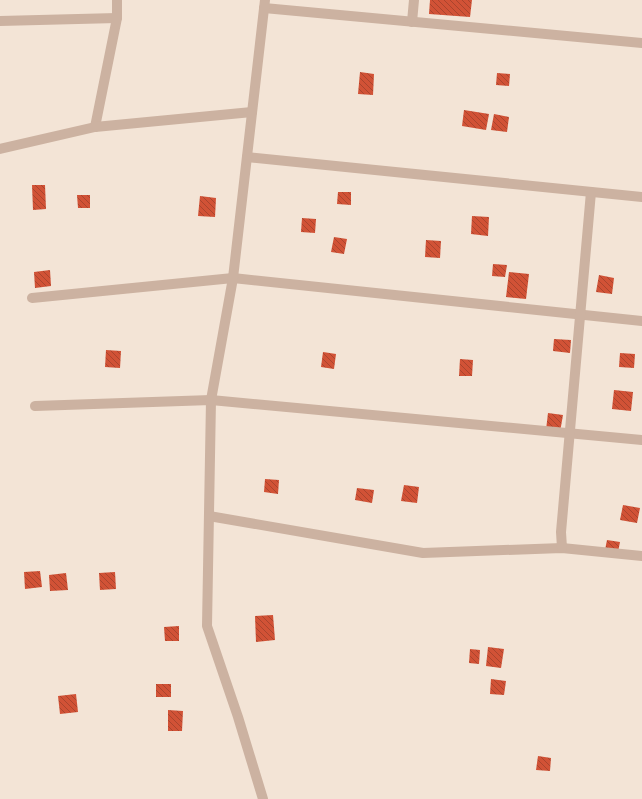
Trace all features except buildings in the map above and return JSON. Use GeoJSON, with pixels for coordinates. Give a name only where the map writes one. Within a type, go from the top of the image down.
{"type":"FeatureCollection","features":[{"type":"Feature","properties":{"kind":"street"},"geometry":{"type":"LineString","coordinates":[[95,127],[117,18],[117,0]]}},
{"type":"Feature","properties":{"kind":"street"},"geometry":{"type":"LineString","coordinates":[[412,22],[414,0]]}},
{"type":"Feature","properties":{"kind":"street"},"geometry":{"type":"LineString","coordinates":[[263,799],[238,717],[207,626],[211,400],[234,278],[264,4],[412,22],[642,43]]}},
{"type":"Feature","properties":{"kind":"street"},"geometry":{"type":"LineString","coordinates":[[0,21],[117,18]]}},
{"type":"Feature","properties":{"kind":"street"},"geometry":{"type":"LineString","coordinates":[[0,149],[95,127],[252,112]]}},
{"type":"Feature","properties":{"kind":"street"},"geometry":{"type":"LineString","coordinates":[[247,157],[642,197]]}},
{"type":"Feature","properties":{"kind":"street"},"geometry":{"type":"LineString","coordinates":[[562,548],[561,532],[591,192]]}},
{"type":"Feature","properties":{"kind":"street"},"geometry":{"type":"LineString","coordinates":[[32,298],[234,278],[642,321]]}},
{"type":"Feature","properties":{"kind":"street"},"geometry":{"type":"LineString","coordinates":[[35,406],[211,400],[642,440]]}},
{"type":"Feature","properties":{"kind":"street"},"geometry":{"type":"LineString","coordinates":[[209,516],[423,553],[562,548],[642,556]]}}]}
